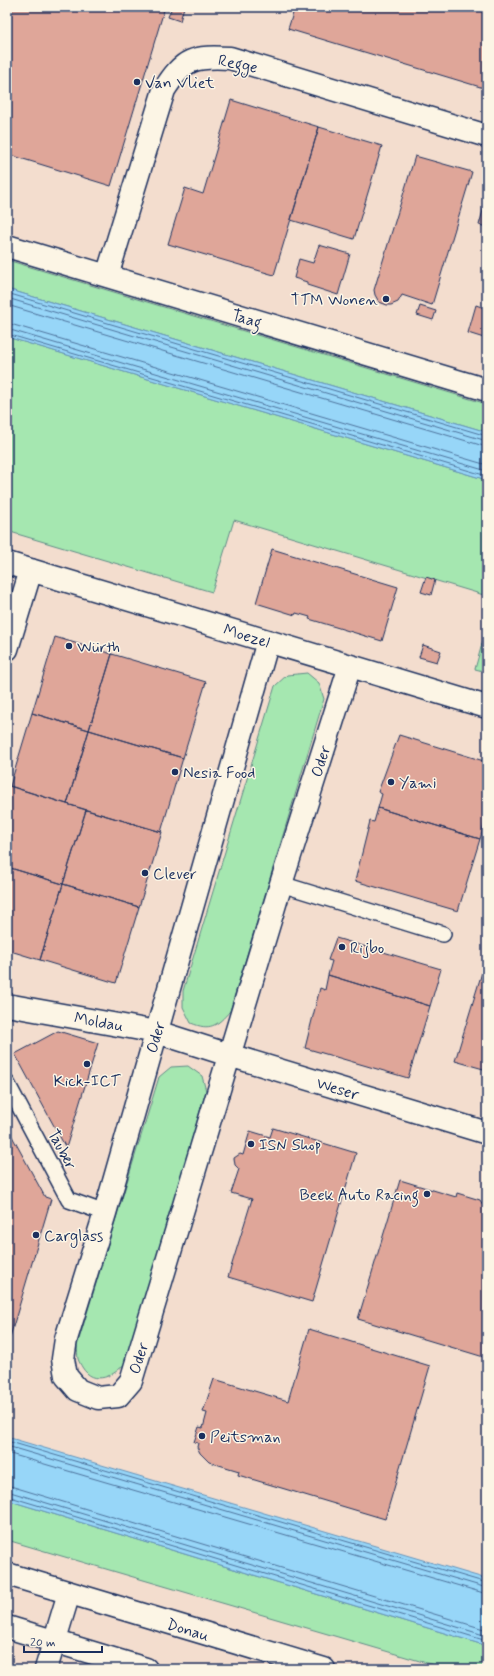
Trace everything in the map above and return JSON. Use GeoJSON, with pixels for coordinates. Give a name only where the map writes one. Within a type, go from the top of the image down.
{"type":"FeatureCollection","features":[{"type":"Feature","properties":{"kind":"street","name":"Regge"},"geometry":{"type":"LineString","coordinates":[[106,276],[164,90],[174,73],[191,61],[205,56],[230,58],[487,136]]}},
{"type":"Feature","properties":{"kind":"street","name":"Taag"},"geometry":{"type":"LineString","coordinates":[[7,246],[487,390]]}},
{"type":"Feature","properties":{"kind":"street","name":"Moezel"},"geometry":{"type":"LineString","coordinates":[[7,563],[487,707]]}},
{"type":"Feature","properties":{"kind":"street"},"geometry":{"type":"LineString","coordinates":[[7,649],[31,570]]}},
{"type":"Feature","properties":{"kind":"street","name":"Oder"},"geometry":{"type":"LineString","coordinates":[[268,641],[105,1212],[66,1339],[63,1359],[66,1376],[78,1390],[98,1398],[118,1396],[131,1381],[281,884],[350,666]]}},
{"type":"Feature","properties":{"kind":"street","name":"Moldau"},"geometry":{"type":"LineString","coordinates":[[7,1005],[157,1032],[190,1042]]}},
{"type":"Feature","properties":{"kind":"street","name":"Weser"},"geometry":{"type":"LineString","coordinates":[[190,1042],[229,1056],[487,1133]]}},
{"type":"Feature","properties":{"kind":"street","name":"Donau"},"geometry":{"type":"LineString","coordinates":[[7,1574],[324,1669]]}},
{"type":"Feature","properties":{"kind":"street"},"geometry":{"type":"LineString","coordinates":[[46,1669],[69,1593]]}},
{"type":"Feature","properties":{"kind":"street"},"geometry":{"type":"LineString","coordinates":[[7,1627],[146,1669]]}},
{"type":"Feature","properties":{"kind":"lane"},"geometry":{"type":"LineString","coordinates":[[281,884],[443,934]]}},
{"type":"Feature","properties":{"kind":"lane","name":"Tauber"},"geometry":{"type":"LineString","coordinates":[[7,1083],[69,1200],[105,1212]]}},
{"type":"Feature","properties":{"kind":"shaded area"},"geometry":{"type":"Polygon","coordinates":[[[7,7],[487,7],[487,1669],[7,1669],[7,7]]]}},
{"type":"Feature","properties":{"kind":"green space"},"geometry":{"type":"Polygon","coordinates":[[[7,260],[487,404],[487,432],[7,289],[7,260]]]}},
{"type":"Feature","properties":{"kind":"green space"},"geometry":{"type":"Polygon","coordinates":[[[7,337],[487,480],[487,596],[234,520],[212,592],[7,531],[7,337]]]}},
{"type":"Feature","properties":{"kind":"green space"},"geometry":{"type":"Polygon","coordinates":[[[487,626],[487,672],[475,669],[487,626]]]}},
{"type":"Feature","properties":{"kind":"green space"},"geometry":{"type":"Polygon","coordinates":[[[307,673],[319,683],[324,699],[230,1011],[213,1026],[203,1027],[191,1023],[183,1007],[183,991],[275,686],[287,675],[307,673]]]}},
{"type":"Feature","properties":{"kind":"green space"},"geometry":{"type":"Polygon","coordinates":[[[188,1066],[202,1076],[206,1091],[126,1362],[116,1372],[110,1375],[98,1378],[92,1377],[79,1362],[77,1346],[159,1077],[171,1067],[188,1066]]]}},
{"type":"Feature","properties":{"kind":"green space"},"geometry":{"type":"Polygon","coordinates":[[[7,1500],[487,1646],[487,1669],[447,1669],[7,1540],[7,1500]]]}},
{"type":"Feature","properties":{"kind":"water"},"geometry":{"type":"Polygon","coordinates":[[[7,289],[487,432],[487,480],[7,337],[7,289]]]}},
{"type":"Feature","properties":{"kind":"water"},"geometry":{"type":"Polygon","coordinates":[[[7,1437],[487,1579],[487,1646],[7,1500],[7,1437]]]}},
{"type":"Feature","properties":{"kind":"building"},"geometry":{"type":"Polygon","coordinates":[[[7,7],[165,7],[111,186],[7,154],[7,7]]]}},
{"type":"Feature","properties":{"kind":"building"},"geometry":{"type":"Polygon","coordinates":[[[172,7],[184,7],[180,21],[168,17],[172,7]]]}},
{"type":"Feature","properties":{"kind":"building"},"geometry":{"type":"Polygon","coordinates":[[[295,7],[487,7],[487,89],[288,29],[295,7]]]}},
{"type":"Feature","properties":{"kind":"building"},"geometry":{"type":"Polygon","coordinates":[[[231,100],[319,127],[274,275],[168,244],[185,188],[203,194],[231,100]]]}},
{"type":"Feature","properties":{"kind":"building"},"geometry":{"type":"Polygon","coordinates":[[[319,127],[382,146],[354,239],[291,220],[319,127]]]}},
{"type":"Feature","properties":{"kind":"building"},"geometry":{"type":"Polygon","coordinates":[[[415,156],[472,172],[432,305],[402,295],[398,302],[387,305],[379,302],[374,290],[415,156]]]}},
{"type":"Feature","properties":{"kind":"building"},"geometry":{"type":"Polygon","coordinates":[[[487,196],[487,227],[479,225],[487,196]]]}},
{"type":"Feature","properties":{"kind":"building"},"geometry":{"type":"Polygon","coordinates":[[[319,245],[350,254],[338,295],[307,285],[307,282],[294,278],[299,259],[313,263],[319,245]]]}},
{"type":"Feature","properties":{"kind":"building"},"geometry":{"type":"Polygon","coordinates":[[[476,305],[487,309],[487,339],[468,333],[476,305]]]}},
{"type":"Feature","properties":{"kind":"building"},"geometry":{"type":"Polygon","coordinates":[[[420,306],[436,311],[433,320],[417,315],[420,306]]]}},
{"type":"Feature","properties":{"kind":"building"},"geometry":{"type":"Polygon","coordinates":[[[272,549],[398,587],[382,641],[309,619],[310,617],[296,613],[295,615],[256,603],[272,549]]]}},
{"type":"Feature","properties":{"kind":"building"},"geometry":{"type":"Polygon","coordinates":[[[426,577],[435,580],[431,595],[421,592],[426,577]]]}},
{"type":"Feature","properties":{"kind":"building"},"geometry":{"type":"Polygon","coordinates":[[[55,637],[112,654],[89,730],[32,713],[55,637]]]}},
{"type":"Feature","properties":{"kind":"building"},"geometry":{"type":"Polygon","coordinates":[[[423,645],[441,651],[437,662],[419,657],[423,645]]]}},
{"type":"Feature","properties":{"kind":"building"},"geometry":{"type":"Polygon","coordinates":[[[112,654],[206,682],[183,758],[89,730],[112,654]]]}},
{"type":"Feature","properties":{"kind":"building"},"geometry":{"type":"Polygon","coordinates":[[[32,713],[89,730],[67,804],[10,786],[32,713]]]}},
{"type":"Feature","properties":{"kind":"building"},"geometry":{"type":"Polygon","coordinates":[[[89,730],[183,758],[161,832],[67,804],[89,730]]]}},
{"type":"Feature","properties":{"kind":"building"},"geometry":{"type":"Polygon","coordinates":[[[399,735],[487,762],[487,815],[480,839],[378,808],[382,794],[378,792],[399,735]]]}},
{"type":"Feature","properties":{"kind":"building"},"geometry":{"type":"Polygon","coordinates":[[[9,786],[86,810],[63,884],[7,867],[7,797],[9,786]]]}},
{"type":"Feature","properties":{"kind":"building"},"geometry":{"type":"Polygon","coordinates":[[[378,808],[480,839],[458,911],[355,881],[370,821],[374,822],[378,808]]]}},
{"type":"Feature","properties":{"kind":"building"},"geometry":{"type":"Polygon","coordinates":[[[86,810],[162,832],[139,907],[63,884],[86,810]]]}},
{"type":"Feature","properties":{"kind":"building"},"geometry":{"type":"Polygon","coordinates":[[[7,867],[63,884],[40,960],[7,950],[7,867]]]}},
{"type":"Feature","properties":{"kind":"building"},"geometry":{"type":"Polygon","coordinates":[[[63,884],[139,907],[116,983],[40,960],[63,884]]]}},
{"type":"Feature","properties":{"kind":"building"},"geometry":{"type":"Polygon","coordinates":[[[336,938],[441,969],[430,1006],[328,975],[332,961],[328,960],[336,938]]]}},
{"type":"Feature","properties":{"kind":"building"},"geometry":{"type":"Polygon","coordinates":[[[487,956],[487,1070],[455,1061],[487,956]]]}},
{"type":"Feature","properties":{"kind":"building"},"geometry":{"type":"Polygon","coordinates":[[[328,975],[430,1006],[408,1078],[305,1048],[320,988],[325,990],[328,975]]]}},
{"type":"Feature","properties":{"kind":"building"},"geometry":{"type":"Polygon","coordinates":[[[58,1031],[98,1043],[66,1148],[15,1054],[58,1031]]]}},
{"type":"Feature","properties":{"kind":"building"},"geometry":{"type":"Polygon","coordinates":[[[7,1127],[45,1197],[51,1199],[7,1347],[7,1127]]]}},
{"type":"Feature","properties":{"kind":"building"},"geometry":{"type":"Polygon","coordinates":[[[273,1128],[356,1153],[312,1302],[228,1277],[252,1199],[231,1193],[239,1169],[235,1165],[234,1158],[240,1154],[243,1155],[250,1131],[270,1137],[273,1128]]]}},
{"type":"Feature","properties":{"kind":"building"},"geometry":{"type":"Polygon","coordinates":[[[400,1180],[456,1197],[457,1193],[480,1200],[483,1205],[487,1207],[487,1358],[358,1319],[400,1180]]]}},
{"type":"Feature","properties":{"kind":"building"},"geometry":{"type":"Polygon","coordinates":[[[309,1329],[430,1366],[385,1519],[238,1475],[239,1471],[209,1462],[200,1453],[197,1447],[198,1443],[194,1442],[199,1427],[203,1428],[207,1413],[203,1412],[214,1379],[288,1401],[309,1329]]]}},
{"type":"Feature","properties":{"kind":"place","name":"Van Vliet"},"geometry":{"type":"Point","coordinates":[137,82]}},
{"type":"Feature","properties":{"kind":"place","name":"TTM Wonen"},"geometry":{"type":"Point","coordinates":[386,299]}},
{"type":"Feature","properties":{"kind":"place","name":"Würth"},"geometry":{"type":"Point","coordinates":[69,646]}},
{"type":"Feature","properties":{"kind":"place","name":"Nesia Food"},"geometry":{"type":"Point","coordinates":[175,772]}},
{"type":"Feature","properties":{"kind":"place","name":"Yami"},"geometry":{"type":"Point","coordinates":[391,782]}},
{"type":"Feature","properties":{"kind":"place","name":"Clever"},"geometry":{"type":"Point","coordinates":[145,873]}},
{"type":"Feature","properties":{"kind":"place","name":"Rijbo"},"geometry":{"type":"Point","coordinates":[342,947]}},
{"type":"Feature","properties":{"kind":"place","name":"Kick-ICT"},"geometry":{"type":"Point","coordinates":[87,1064]}},
{"type":"Feature","properties":{"kind":"place","name":"ISN Shop"},"geometry":{"type":"Point","coordinates":[251,1144]}},
{"type":"Feature","properties":{"kind":"place","name":"Beek Auto Racing"},"geometry":{"type":"Point","coordinates":[427,1194]}},
{"type":"Feature","properties":{"kind":"place","name":"Carglass"},"geometry":{"type":"Point","coordinates":[36,1235]}},
{"type":"Feature","properties":{"kind":"place","name":"Peitsman"},"geometry":{"type":"Point","coordinates":[202,1436]}}]}
